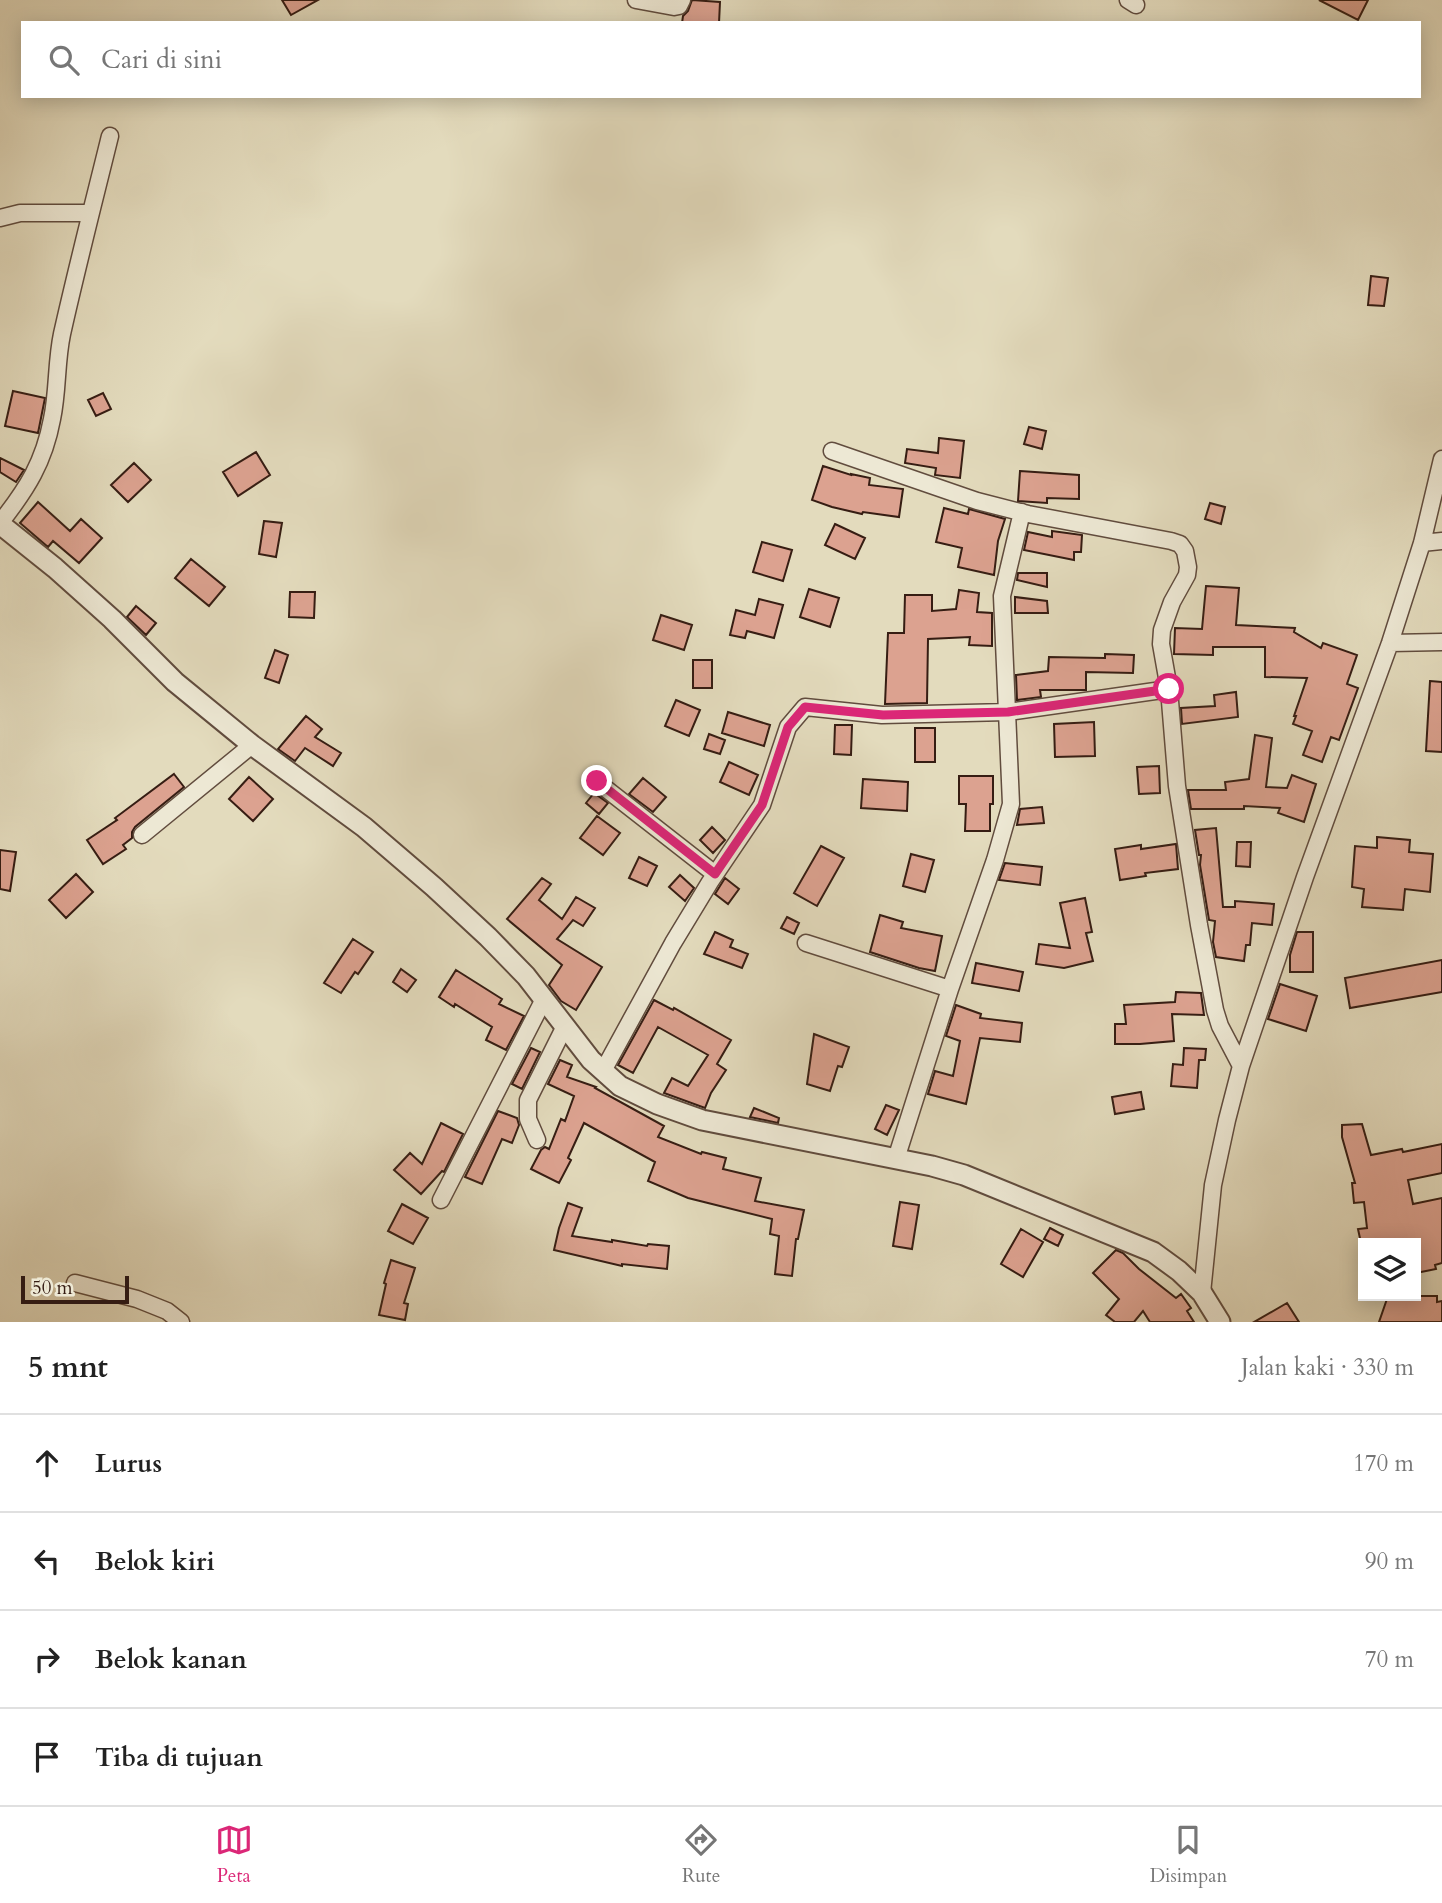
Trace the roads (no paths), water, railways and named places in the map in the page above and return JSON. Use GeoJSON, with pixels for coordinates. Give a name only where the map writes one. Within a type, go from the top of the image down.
{"type":"FeatureCollection","features":[{"type":"Feature","properties":{"kind":"street"},"geometry":{"type":"LineString","coordinates":[[636,0],[674,7],[679,6],[682,0]]}},
{"type":"Feature","properties":{"kind":"street"},"geometry":{"type":"LineString","coordinates":[[110,136],[61,340],[52,418],[42,457],[23,494],[0,523],[112,619],[175,682],[252,745],[364,827],[435,887],[526,976],[591,1060],[620,1086],[657,1104],[702,1120],[964,1175],[1153,1252],[1179,1271],[1202,1293],[1220,1322]]}},
{"type":"Feature","properties":{"kind":"street"},"geometry":{"type":"LineString","coordinates":[[0,218],[20,214],[91,212]]}},
{"type":"Feature","properties":{"kind":"street"},"geometry":{"type":"LineString","coordinates":[[832,451],[977,501],[1171,541],[1180,544],[1185,551],[1188,560],[1187,575],[1172,602],[1160,644],[1169,689],[1177,786],[1203,950],[1220,1027],[1241,1066]]}},
{"type":"Feature","properties":{"kind":"street"},"geometry":{"type":"LineString","coordinates":[[1202,1293],[1213,1185],[1241,1066],[1390,643],[1422,543],[1442,459]]}},
{"type":"Feature","properties":{"kind":"street"},"geometry":{"type":"LineString","coordinates":[[896,1160],[1011,804],[1002,596],[1022,512]]}},
{"type":"Feature","properties":{"kind":"street"},"geometry":{"type":"LineString","coordinates":[[1422,543],[1442,541]]}},
{"type":"Feature","properties":{"kind":"street"},"geometry":{"type":"LineString","coordinates":[[1390,643],[1442,642]]}},
{"type":"Feature","properties":{"kind":"street"},"geometry":{"type":"LineString","coordinates":[[603,1071],[673,943],[715,874],[762,805],[788,727],[805,707],[883,715],[1008,712],[1169,689]]}},
{"type":"Feature","properties":{"kind":"street"},"geometry":{"type":"LineString","coordinates":[[142,835],[252,745]]}},
{"type":"Feature","properties":{"kind":"street"},"geometry":{"type":"LineString","coordinates":[[597,781],[715,874]]}},
{"type":"Feature","properties":{"kind":"street"},"geometry":{"type":"LineString","coordinates":[[806,943],[950,989]]}},
{"type":"Feature","properties":{"kind":"street"},"geometry":{"type":"LineString","coordinates":[[442,1200],[544,999]]}},
{"type":"Feature","properties":{"kind":"street"},"geometry":{"type":"LineString","coordinates":[[537,1140],[528,1119],[528,1100],[565,1026]]}},
{"type":"Feature","properties":{"kind":"street"},"geometry":{"type":"LineString","coordinates":[[75,1283],[137,1299],[167,1311],[181,1322]]}}]}
